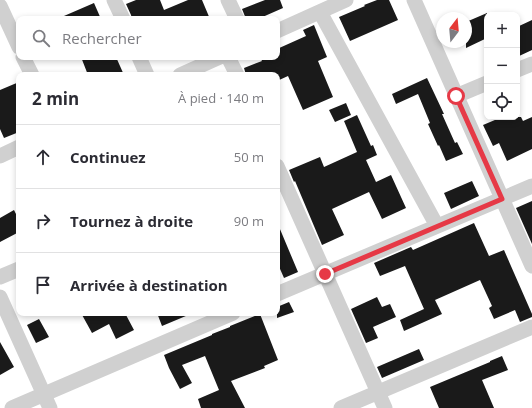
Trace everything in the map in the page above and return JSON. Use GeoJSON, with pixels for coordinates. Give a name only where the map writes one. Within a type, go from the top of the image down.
{"type":"FeatureCollection","features":[{"type":"Feature","properties":{"kind":"street"},"geometry":{"type":"LineString","coordinates":[[114,0],[121,16]]}},
{"type":"Feature","properties":{"kind":"street"},"geometry":{"type":"LineString","coordinates":[[228,0],[236,16]]}},
{"type":"Feature","properties":{"kind":"street"},"geometry":{"type":"LineString","coordinates":[[280,30],[346,0]]}},
{"type":"Feature","properties":{"kind":"street"},"geometry":{"type":"LineString","coordinates":[[414,0],[532,266]]}},
{"type":"Feature","properties":{"kind":"street"},"geometry":{"type":"LineString","coordinates":[[0,6],[16,41]]}},
{"type":"Feature","properties":{"kind":"street"},"geometry":{"type":"LineString","coordinates":[[320,12],[437,226]]}},
{"type":"Feature","properties":{"kind":"street"},"geometry":{"type":"LineString","coordinates":[[24,60],[30,72]]}},
{"type":"Feature","properties":{"kind":"street"},"geometry":{"type":"LineString","coordinates":[[140,60],[146,72]]}},
{"type":"Feature","properties":{"kind":"street"},"geometry":{"type":"LineString","coordinates":[[187,72],[213,60]]}},
{"type":"Feature","properties":{"kind":"street"},"geometry":{"type":"LineString","coordinates":[[229,60],[235,72]]}},
{"type":"Feature","properties":{"kind":"street"},"geometry":{"type":"LineString","coordinates":[[520,69],[532,64]]}},
{"type":"Feature","properties":{"kind":"street"},"geometry":{"type":"LineString","coordinates":[[456,96],[485,84]]}},
{"type":"Feature","properties":{"kind":"street"},"geometry":{"type":"LineString","coordinates":[[0,156],[16,148]]}},
{"type":"Feature","properties":{"kind":"street"},"geometry":{"type":"LineString","coordinates":[[280,173],[385,408]]}},
{"type":"Feature","properties":{"kind":"street"},"geometry":{"type":"LineString","coordinates":[[280,293],[532,186]]}},
{"type":"Feature","properties":{"kind":"street"},"geometry":{"type":"LineString","coordinates":[[0,278],[16,270]]}},
{"type":"Feature","properties":{"kind":"street"},"geometry":{"type":"LineString","coordinates":[[0,298],[50,408]]}},
{"type":"Feature","properties":{"kind":"street"},"geometry":{"type":"LineString","coordinates":[[12,408],[226,316]]}},
{"type":"Feature","properties":{"kind":"street"},"geometry":{"type":"LineString","coordinates":[[341,408],[532,327]]}},
{"type":"Feature","properties":{"kind":"building"},"geometry":{"type":"Polygon","coordinates":[[[136,0],[160,0],[164,10],[188,0],[202,0],[209,16],[131,16],[126,4],[136,0]]]}},
{"type":"Feature","properties":{"kind":"building"},"geometry":{"type":"Polygon","coordinates":[[[265,0],[280,0],[283,8],[265,16],[245,16],[242,9],[265,0]]]}},
{"type":"Feature","properties":{"kind":"building"},"geometry":{"type":"Polygon","coordinates":[[[377,0],[389,0],[398,20],[350,41],[339,17],[377,0]]]}},
{"type":"Feature","properties":{"kind":"building"},"geometry":{"type":"Polygon","coordinates":[[[94,3],[100,16],[64,16],[94,3]]]}},
{"type":"Feature","properties":{"kind":"building"},"geometry":{"type":"Polygon","coordinates":[[[484,14],[484,39],[472,45],[472,19],[484,14]]]}},
{"type":"Feature","properties":{"kind":"building"},"geometry":{"type":"Polygon","coordinates":[[[532,20],[532,50],[520,56],[520,48],[520,26],[532,20]]]}},
{"type":"Feature","properties":{"kind":"building"},"geometry":{"type":"Polygon","coordinates":[[[314,25],[327,57],[318,61],[333,97],[303,110],[288,76],[280,80],[280,72],[245,72],[244,68],[262,60],[280,60],[280,48],[306,36],[303,30],[314,25]]]}},
{"type":"Feature","properties":{"kind":"building"},"geometry":{"type":"Polygon","coordinates":[[[82,60],[117,60],[123,72],[87,72],[82,60]]]}},
{"type":"Feature","properties":{"kind":"building"},"geometry":{"type":"Polygon","coordinates":[[[427,78],[444,114],[442,114],[455,143],[457,142],[463,154],[446,161],[428,124],[430,123],[418,94],[396,104],[392,94],[427,78]]]}},
{"type":"Feature","properties":{"kind":"building"},"geometry":{"type":"Polygon","coordinates":[[[16,83],[16,133],[4,138],[0,129],[0,90],[16,83]]]}},
{"type":"Feature","properties":{"kind":"building"},"geometry":{"type":"Polygon","coordinates":[[[346,103],[351,115],[335,122],[329,110],[346,103]]]}},
{"type":"Feature","properties":{"kind":"building"},"geometry":{"type":"Polygon","coordinates":[[[357,115],[371,146],[373,145],[377,155],[366,160],[376,182],[391,175],[406,208],[382,219],[369,192],[332,209],[344,235],[322,245],[289,170],[320,157],[324,167],[357,152],[344,121],[357,115]]]}},
{"type":"Feature","properties":{"kind":"building"},"geometry":{"type":"Polygon","coordinates":[[[521,117],[523,121],[532,117],[532,149],[507,161],[499,143],[493,146],[483,125],[495,120],[520,120],[521,117]]]}},
{"type":"Feature","properties":{"kind":"building"},"geometry":{"type":"Polygon","coordinates":[[[472,181],[479,196],[451,209],[444,193],[472,181]]]}},
{"type":"Feature","properties":{"kind":"building"},"geometry":{"type":"Polygon","coordinates":[[[532,201],[532,244],[516,208],[532,201]]]}},
{"type":"Feature","properties":{"kind":"building"},"geometry":{"type":"Polygon","coordinates":[[[14,210],[16,214],[16,234],[0,242],[0,218],[14,210]]]}},
{"type":"Feature","properties":{"kind":"building"},"geometry":{"type":"Polygon","coordinates":[[[474,223],[489,256],[504,250],[532,317],[520,322],[515,310],[494,319],[489,308],[492,306],[480,280],[435,300],[442,314],[404,331],[400,320],[424,309],[405,266],[380,276],[374,263],[411,247],[413,250],[474,223]]]}},
{"type":"Feature","properties":{"kind":"building"},"geometry":{"type":"Polygon","coordinates":[[[280,229],[298,272],[284,278],[280,269],[280,229]]]}},
{"type":"Feature","properties":{"kind":"building"},"geometry":{"type":"Polygon","coordinates":[[[377,297],[382,307],[390,304],[396,317],[373,327],[378,338],[366,343],[351,309],[377,297]]]}},
{"type":"Feature","properties":{"kind":"building"},"geometry":{"type":"Polygon","coordinates":[[[289,302],[294,312],[277,318],[277,316],[280,316],[280,306],[289,302]]]}},
{"type":"Feature","properties":{"kind":"building"},"geometry":{"type":"Polygon","coordinates":[[[83,316],[127,316],[134,330],[116,339],[109,324],[92,333],[83,316]]]}},
{"type":"Feature","properties":{"kind":"building"},"geometry":{"type":"Polygon","coordinates":[[[158,316],[186,316],[162,326],[158,316]]]}},
{"type":"Feature","properties":{"kind":"building"},"geometry":{"type":"Polygon","coordinates":[[[255,316],[261,316],[278,360],[264,366],[265,368],[231,381],[245,408],[201,408],[198,399],[219,390],[205,356],[182,365],[192,383],[180,389],[164,355],[255,316]]]}},
{"type":"Feature","properties":{"kind":"building"},"geometry":{"type":"Polygon","coordinates":[[[39,319],[49,337],[36,343],[27,325],[39,319]]]}},
{"type":"Feature","properties":{"kind":"building"},"geometry":{"type":"Polygon","coordinates":[[[0,342],[14,367],[0,375],[0,342]]]}},
{"type":"Feature","properties":{"kind":"building"},"geometry":{"type":"Polygon","coordinates":[[[419,349],[424,360],[382,378],[377,367],[419,349]]]}},
{"type":"Feature","properties":{"kind":"building"},"geometry":{"type":"Polygon","coordinates":[[[502,356],[508,370],[482,380],[494,408],[439,408],[430,387],[502,356]]]}},
{"type":"Feature","properties":{"kind":"route"},"geometry":{"type":"LineString","coordinates":[[325,274],[502,199],[456,96]]}}]}
